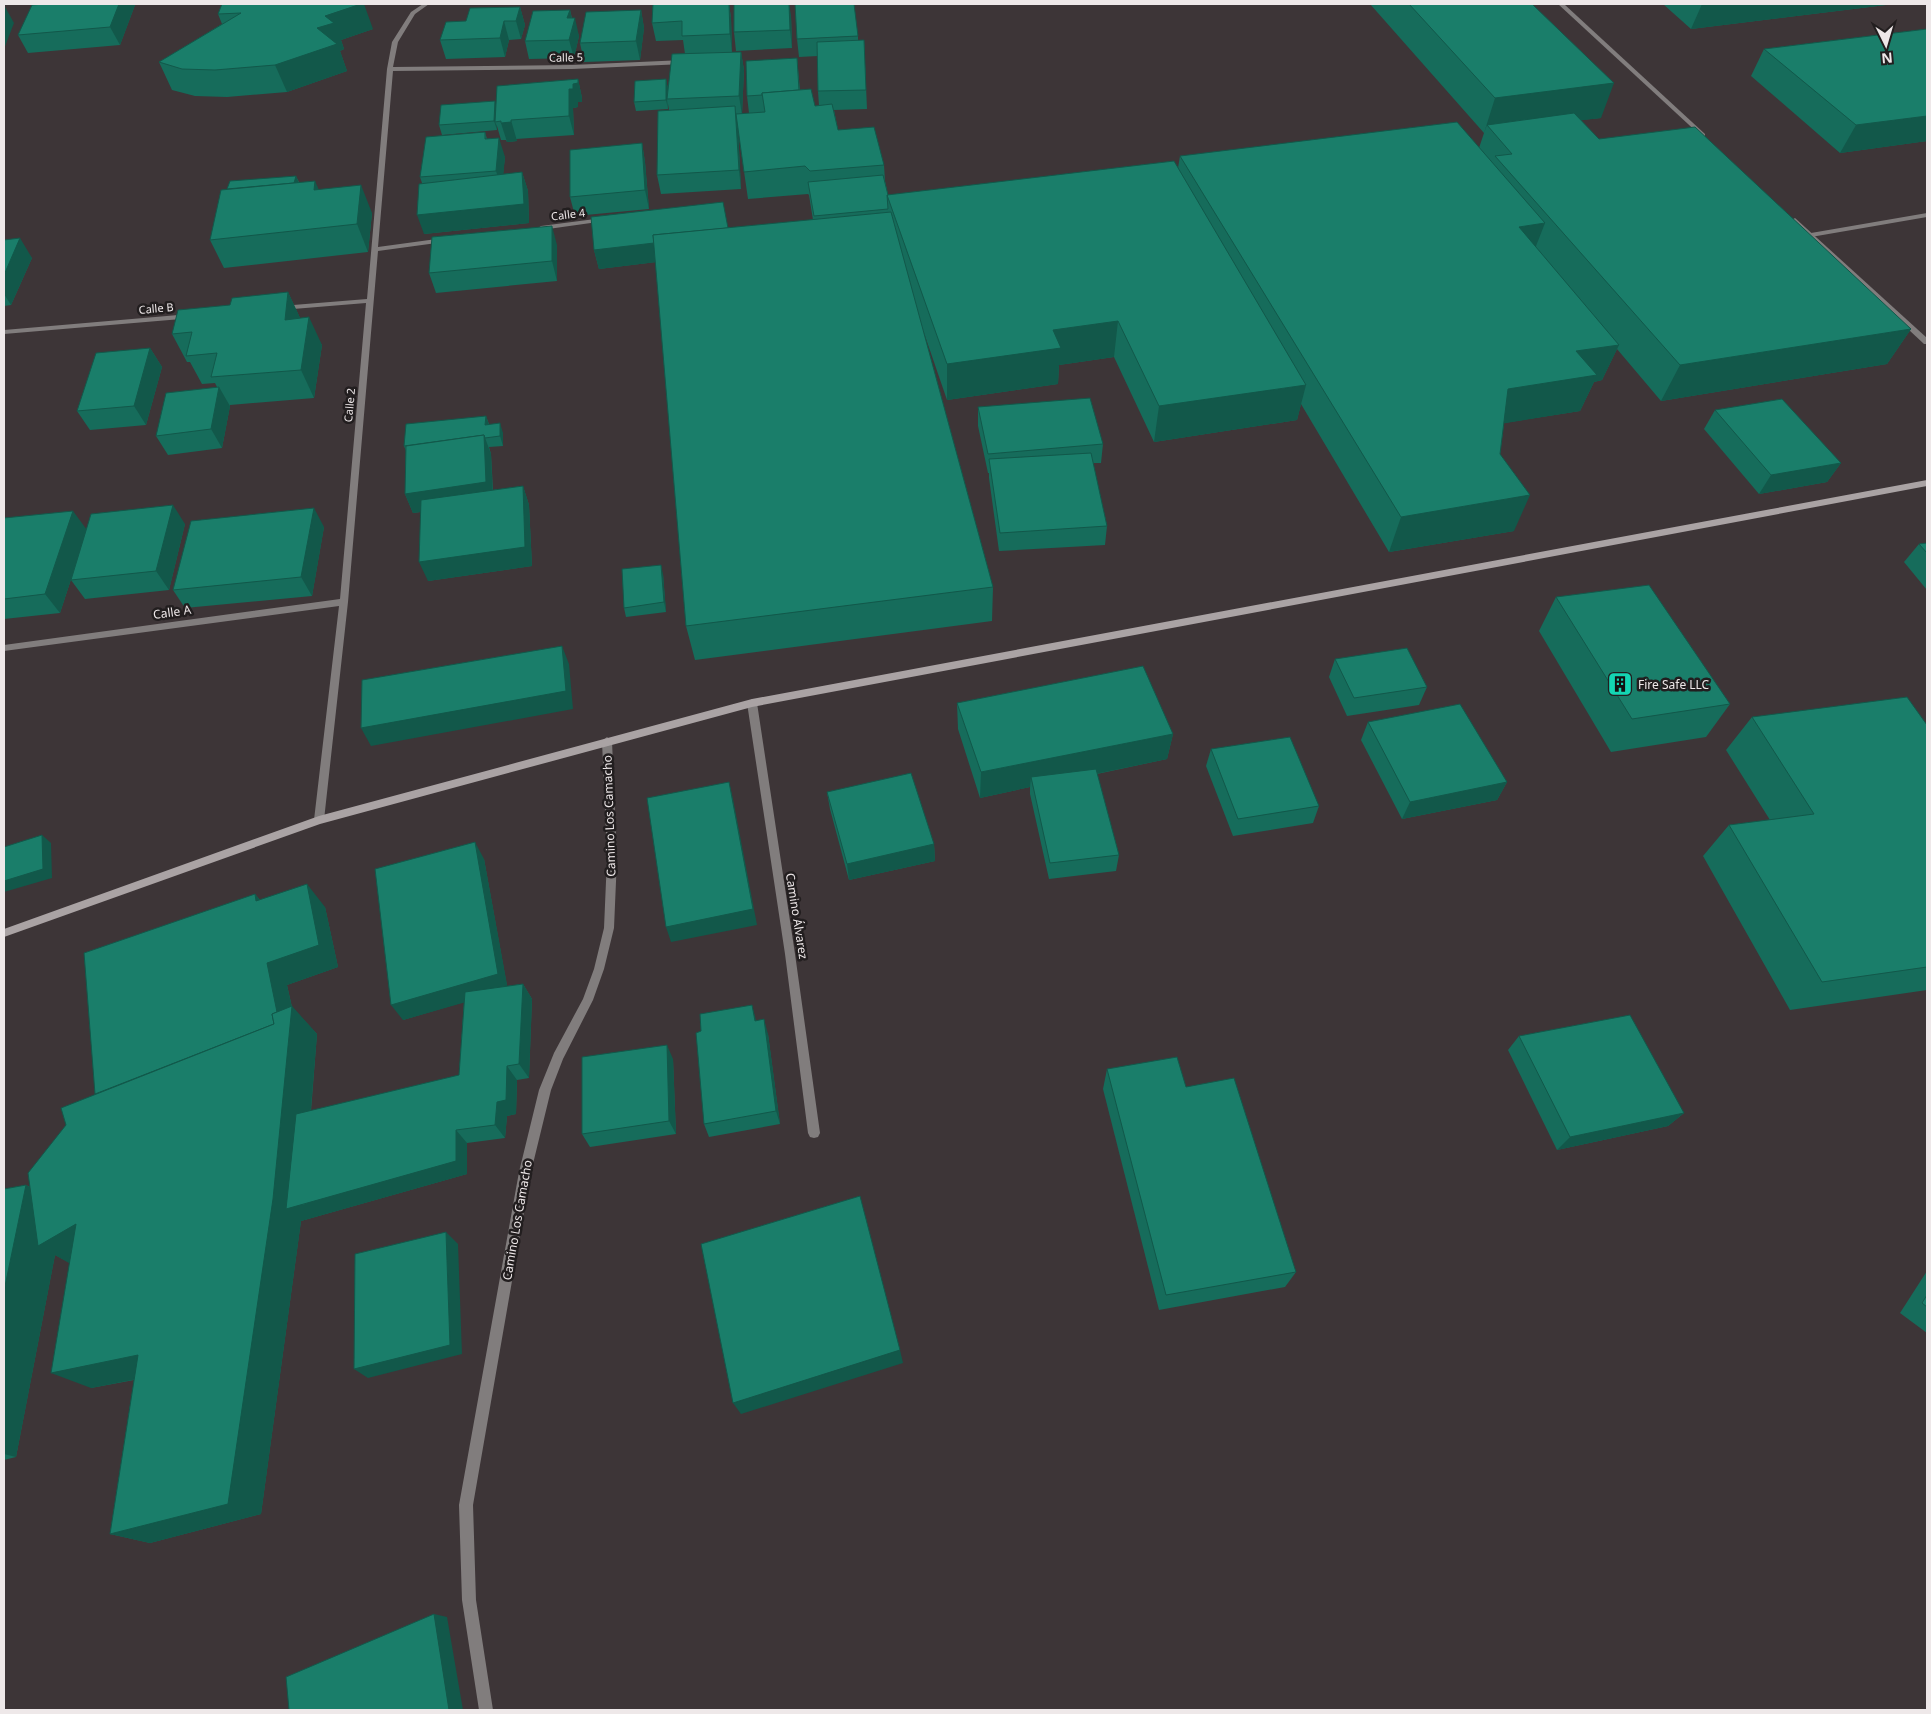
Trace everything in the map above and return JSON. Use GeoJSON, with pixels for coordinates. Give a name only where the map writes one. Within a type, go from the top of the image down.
{"type":"FeatureCollection","features":[{"type":"Feature","properties":{"kind":"street","name":"Calle 2"},"geometry":{"type":"LineString","coordinates":[[318,820],[344,602],[390,69],[395,42],[413,13],[426,4]]}},
{"type":"Feature","properties":{"kind":"street"},"geometry":{"type":"LineString","coordinates":[[1561,4],[1711,142]]}},
{"type":"Feature","properties":{"kind":"street","name":"Calle 5"},"geometry":{"type":"LineString","coordinates":[[390,69],[572,67],[695,61]]}},
{"type":"Feature","properties":{"kind":"street"},"geometry":{"type":"LineString","coordinates":[[1789,215],[1927,342]]}},
{"type":"Feature","properties":{"kind":"street"},"geometry":{"type":"LineString","coordinates":[[1811,235],[1927,216]]}},
{"type":"Feature","properties":{"kind":"street","name":"Calle 4"},"geometry":{"type":"LineString","coordinates":[[534,229],[614,219]]}},
{"type":"Feature","properties":{"kind":"street"},"geometry":{"type":"LineString","coordinates":[[376,248],[455,239]]}},
{"type":"Feature","properties":{"kind":"street"},"geometry":{"type":"LineString","coordinates":[[270,309],[369,301]]}},
{"type":"Feature","properties":{"kind":"street","name":"Calle B"},"geometry":{"type":"LineString","coordinates":[[4,332],[201,315]]}},
{"type":"Feature","properties":{"kind":"street"},"geometry":{"type":"LineString","coordinates":[[4,933],[318,820],[607,740],[752,703],[1927,483]]}},
{"type":"Feature","properties":{"kind":"street","name":"Calle A"},"geometry":{"type":"LineString","coordinates":[[4,648],[344,602]]}},
{"type":"Feature","properties":{"kind":"street","name":"Camino Álvarez"},"geometry":{"type":"LineString","coordinates":[[752,703],[790,954],[814,1133]]}},
{"type":"Feature","properties":{"kind":"street","name":"Camino Los Camacho"},"geometry":{"type":"LineString","coordinates":[[486,1710],[469,1600],[466,1505],[525,1172],[545,1090],[558,1057],[588,1000],[599,969],[609,928],[612,858],[607,740]]}},
{"type":"Feature","properties":{"kind":"building"},"geometry":{"type":"Polygon","coordinates":[[[119,4],[110,27],[18,35],[32,5],[119,4]]]}},
{"type":"Feature","properties":{"kind":"building"},"geometry":{"type":"Polygon","coordinates":[[[222,4],[361,4],[325,16],[334,23],[317,28],[337,44],[275,65],[215,70],[182,69],[159,62],[241,13],[218,14],[222,4]]]}},
{"type":"Feature","properties":{"kind":"building"},"geometry":{"type":"Polygon","coordinates":[[[653,4],[729,4],[730,34],[682,36],[682,21],[652,23],[653,4]]]}},
{"type":"Feature","properties":{"kind":"building"},"geometry":{"type":"Polygon","coordinates":[[[734,4],[789,4],[790,30],[734,32],[734,4]]]}},
{"type":"Feature","properties":{"kind":"building"},"geometry":{"type":"Polygon","coordinates":[[[795,4],[854,4],[858,36],[797,39],[795,4]]]}},
{"type":"Feature","properties":{"kind":"building"},"geometry":{"type":"Polygon","coordinates":[[[1409,4],[1532,4],[1614,83],[1495,98],[1409,4]]]}},
{"type":"Feature","properties":{"kind":"building"},"geometry":{"type":"Polygon","coordinates":[[[520,7],[516,21],[504,21],[500,38],[440,40],[446,22],[466,21],[470,8],[520,7]]]}},
{"type":"Feature","properties":{"kind":"building"},"geometry":{"type":"Polygon","coordinates":[[[570,10],[567,18],[575,18],[569,40],[525,41],[533,11],[570,10]]]}},
{"type":"Feature","properties":{"kind":"building"},"geometry":{"type":"Polygon","coordinates":[[[641,10],[636,41],[580,43],[586,12],[641,10]]]}},
{"type":"Feature","properties":{"kind":"building"},"geometry":{"type":"Polygon","coordinates":[[[1927,29],[1927,116],[1856,125],[1764,49],[1927,29]]]}},
{"type":"Feature","properties":{"kind":"building"},"geometry":{"type":"Polygon","coordinates":[[[864,40],[866,90],[818,91],[817,42],[864,40]]]}},
{"type":"Feature","properties":{"kind":"building"},"geometry":{"type":"Polygon","coordinates":[[[741,52],[739,96],[667,99],[672,54],[741,52]]]}},
{"type":"Feature","properties":{"kind":"building"},"geometry":{"type":"Polygon","coordinates":[[[797,58],[799,90],[747,96],[746,61],[797,58]]]}},
{"type":"Feature","properties":{"kind":"building"},"geometry":{"type":"Polygon","coordinates":[[[578,79],[578,83],[573,84],[573,89],[569,89],[569,116],[495,122],[497,86],[578,79]]]}},
{"type":"Feature","properties":{"kind":"building"},"geometry":{"type":"Polygon","coordinates":[[[666,79],[666,100],[634,102],[635,81],[666,79]]]}},
{"type":"Feature","properties":{"kind":"building"},"geometry":{"type":"Polygon","coordinates":[[[811,89],[815,106],[832,104],[838,130],[874,127],[884,165],[810,171],[805,166],[744,172],[736,114],[765,112],[762,93],[811,89]]]}},
{"type":"Feature","properties":{"kind":"building"},"geometry":{"type":"Polygon","coordinates":[[[495,101],[494,121],[439,125],[441,105],[495,101]]]}},
{"type":"Feature","properties":{"kind":"building"},"geometry":{"type":"Polygon","coordinates":[[[735,106],[739,170],[657,175],[658,111],[735,106]]]}},
{"type":"Feature","properties":{"kind":"building"},"geometry":{"type":"Polygon","coordinates":[[[1574,113],[1599,139],[1695,127],[1911,329],[1680,365],[1495,156],[1512,154],[1487,125],[1574,113]]]}},
{"type":"Feature","properties":{"kind":"building"},"geometry":{"type":"Polygon","coordinates":[[[1457,122],[1545,223],[1519,227],[1619,345],[1576,351],[1597,375],[1508,389],[1500,454],[1530,495],[1401,517],[1180,156],[1457,122]]]}},
{"type":"Feature","properties":{"kind":"building"},"geometry":{"type":"Polygon","coordinates":[[[485,132],[485,139],[499,138],[496,171],[420,177],[426,137],[485,132]]]}},
{"type":"Feature","properties":{"kind":"building"},"geometry":{"type":"Polygon","coordinates":[[[642,143],[645,190],[570,197],[570,150],[642,143]]]}},
{"type":"Feature","properties":{"kind":"building"},"geometry":{"type":"Polygon","coordinates":[[[1174,161],[1306,385],[1159,406],[1118,321],[1053,330],[1061,348],[947,364],[887,195],[1174,161]]]}},
{"type":"Feature","properties":{"kind":"building"},"geometry":{"type":"Polygon","coordinates":[[[522,172],[524,204],[417,215],[419,184],[522,172]]]}},
{"type":"Feature","properties":{"kind":"building"},"geometry":{"type":"Polygon","coordinates":[[[883,175],[888,195],[888,209],[814,216],[808,182],[883,175]]]}},
{"type":"Feature","properties":{"kind":"building"},"geometry":{"type":"Polygon","coordinates":[[[296,176],[294,183],[227,189],[230,181],[296,176]]]}},
{"type":"Feature","properties":{"kind":"building"},"geometry":{"type":"Polygon","coordinates":[[[315,181],[314,190],[361,185],[357,224],[210,240],[221,190],[315,181]]]}},
{"type":"Feature","properties":{"kind":"building"},"geometry":{"type":"Polygon","coordinates":[[[723,202],[728,228],[653,235],[654,243],[594,250],[591,217],[723,202]]]}},
{"type":"Feature","properties":{"kind":"building"},"geometry":{"type":"Polygon","coordinates":[[[891,212],[993,587],[686,626],[653,235],[891,212]]]}},
{"type":"Feature","properties":{"kind":"building"},"geometry":{"type":"Polygon","coordinates":[[[552,226],[552,261],[429,273],[432,237],[552,226]]]}},
{"type":"Feature","properties":{"kind":"building"},"geometry":{"type":"Polygon","coordinates":[[[20,238],[4,275],[4,240],[20,238]]]}},
{"type":"Feature","properties":{"kind":"building"},"geometry":{"type":"Polygon","coordinates":[[[288,292],[285,320],[309,317],[301,370],[211,377],[217,353],[186,356],[192,332],[172,334],[178,310],[230,305],[232,298],[288,292]]]}},
{"type":"Feature","properties":{"kind":"building"},"geometry":{"type":"Polygon","coordinates":[[[150,348],[134,406],[77,411],[96,353],[150,348]]]}},
{"type":"Feature","properties":{"kind":"building"},"geometry":{"type":"Polygon","coordinates":[[[219,387],[211,429],[156,436],[166,393],[219,387]]]}},
{"type":"Feature","properties":{"kind":"building"},"geometry":{"type":"Polygon","coordinates":[[[1090,398],[1103,444],[988,454],[978,407],[1090,398]]]}},
{"type":"Feature","properties":{"kind":"building"},"geometry":{"type":"Polygon","coordinates":[[[1782,399],[1841,463],[1771,475],[1715,410],[1782,399]]]}},
{"type":"Feature","properties":{"kind":"building"},"geometry":{"type":"Polygon","coordinates":[[[486,416],[485,425],[500,423],[500,436],[485,438],[484,435],[404,446],[406,424],[486,416]]]}},
{"type":"Feature","properties":{"kind":"building"},"geometry":{"type":"Polygon","coordinates":[[[484,435],[486,482],[405,494],[406,446],[484,435]]]}},
{"type":"Feature","properties":{"kind":"building"},"geometry":{"type":"Polygon","coordinates":[[[1091,453],[1107,526],[1000,533],[989,459],[1091,453]]]}},
{"type":"Feature","properties":{"kind":"building"},"geometry":{"type":"Polygon","coordinates":[[[523,486],[525,547],[419,562],[421,500],[523,486]]]}},
{"type":"Feature","properties":{"kind":"building"},"geometry":{"type":"Polygon","coordinates":[[[173,505],[156,571],[71,580],[91,514],[173,505]]]}},
{"type":"Feature","properties":{"kind":"building"},"geometry":{"type":"Polygon","coordinates":[[[314,508],[301,577],[173,590],[191,521],[314,508]]]}},
{"type":"Feature","properties":{"kind":"building"},"geometry":{"type":"Polygon","coordinates":[[[73,511],[45,594],[4,599],[4,518],[73,511]]]}},
{"type":"Feature","properties":{"kind":"building"},"geometry":{"type":"Polygon","coordinates":[[[1927,543],[1927,553],[1919,544],[1927,543]]]}},
{"type":"Feature","properties":{"kind":"building"},"geometry":{"type":"Polygon","coordinates":[[[661,565],[664,602],[624,608],[622,569],[661,565]]]}},
{"type":"Feature","properties":{"kind":"building"},"geometry":{"type":"Polygon","coordinates":[[[1649,585],[1730,704],[1632,719],[1556,597],[1649,585]]]}},
{"type":"Feature","properties":{"kind":"building"},"geometry":{"type":"Polygon","coordinates":[[[562,646],[566,691],[361,728],[362,680],[562,646]]]}},
{"type":"Feature","properties":{"kind":"building"},"geometry":{"type":"Polygon","coordinates":[[[1407,648],[1427,687],[1354,698],[1335,659],[1407,648]]]}},
{"type":"Feature","properties":{"kind":"building"},"geometry":{"type":"Polygon","coordinates":[[[1143,666],[1173,734],[981,772],[957,703],[1143,666]]]}},
{"type":"Feature","properties":{"kind":"building"},"geometry":{"type":"Polygon","coordinates":[[[1907,697],[1927,725],[1927,967],[1822,982],[1729,825],[1814,814],[1752,717],[1907,697]]]}},
{"type":"Feature","properties":{"kind":"building"},"geometry":{"type":"Polygon","coordinates":[[[1460,704],[1507,782],[1410,802],[1368,722],[1460,704]]]}},
{"type":"Feature","properties":{"kind":"building"},"geometry":{"type":"Polygon","coordinates":[[[1290,737],[1319,806],[1238,819],[1211,749],[1290,737]]]}},
{"type":"Feature","properties":{"kind":"building"},"geometry":{"type":"Polygon","coordinates":[[[1096,769],[1119,855],[1050,863],[1031,777],[1096,769]]]}},
{"type":"Feature","properties":{"kind":"building"},"geometry":{"type":"Polygon","coordinates":[[[911,773],[934,844],[847,864],[827,792],[911,773]]]}},
{"type":"Feature","properties":{"kind":"building"},"geometry":{"type":"Polygon","coordinates":[[[729,782],[753,909],[666,927],[647,798],[729,782]]]}},
{"type":"Feature","properties":{"kind":"building"},"geometry":{"type":"Polygon","coordinates":[[[42,835],[43,869],[4,881],[4,847],[42,835]]]}},
{"type":"Feature","properties":{"kind":"building"},"geometry":{"type":"Polygon","coordinates":[[[475,842],[498,974],[391,1005],[375,869],[475,842]]]}},
{"type":"Feature","properties":{"kind":"building"},"geometry":{"type":"Polygon","coordinates":[[[307,884],[319,945],[267,963],[277,1012],[272,1014],[274,1024],[95,1094],[84,953],[255,894],[256,901],[307,884]]]}},
{"type":"Feature","properties":{"kind":"building"},"geometry":{"type":"Polygon","coordinates":[[[523,984],[519,1064],[507,1066],[506,1100],[497,1102],[495,1125],[456,1130],[456,1161],[286,1209],[296,1114],[459,1075],[465,992],[523,984]]]}},
{"type":"Feature","properties":{"kind":"building"},"geometry":{"type":"Polygon","coordinates":[[[752,1005],[755,1021],[764,1019],[776,1111],[704,1124],[696,1033],[701,1031],[700,1014],[752,1005]]]}},
{"type":"Feature","properties":{"kind":"building"},"geometry":{"type":"Polygon","coordinates":[[[292,1006],[273,1199],[228,1504],[110,1534],[138,1355],[51,1373],[76,1224],[38,1246],[28,1173],[66,1125],[61,1108],[274,1024],[272,1014],[292,1006]]]}},
{"type":"Feature","properties":{"kind":"building"},"geometry":{"type":"Polygon","coordinates":[[[1630,1015],[1684,1113],[1570,1137],[1519,1036],[1630,1015]]]}},
{"type":"Feature","properties":{"kind":"building"},"geometry":{"type":"Polygon","coordinates":[[[667,1045],[669,1121],[582,1134],[582,1057],[667,1045]]]}},
{"type":"Feature","properties":{"kind":"building"},"geometry":{"type":"Polygon","coordinates":[[[1177,1057],[1186,1087],[1234,1078],[1296,1272],[1166,1295],[1107,1069],[1177,1057]]]}},
{"type":"Feature","properties":{"kind":"building"},"geometry":{"type":"Polygon","coordinates":[[[26,1185],[4,1291],[4,1189],[26,1185]]]}},
{"type":"Feature","properties":{"kind":"building"},"geometry":{"type":"Polygon","coordinates":[[[860,1196],[900,1350],[733,1403],[701,1244],[860,1196]]]}},
{"type":"Feature","properties":{"kind":"building"},"geometry":{"type":"Polygon","coordinates":[[[446,1232],[450,1345],[354,1369],[355,1254],[446,1232]]]}},
{"type":"Feature","properties":{"kind":"building"},"geometry":{"type":"Polygon","coordinates":[[[1927,1295],[1927,1307],[1922,1303],[1927,1295]]]}},
{"type":"Feature","properties":{"kind":"building"},"geometry":{"type":"Polygon","coordinates":[[[434,1614],[449,1710],[289,1710],[286,1677],[434,1614]]]}},
{"type":"Feature","properties":{"kind":"place","name":"Fire Safe LLC"},"geometry":{"type":"Point","coordinates":[1620,684]}}]}
